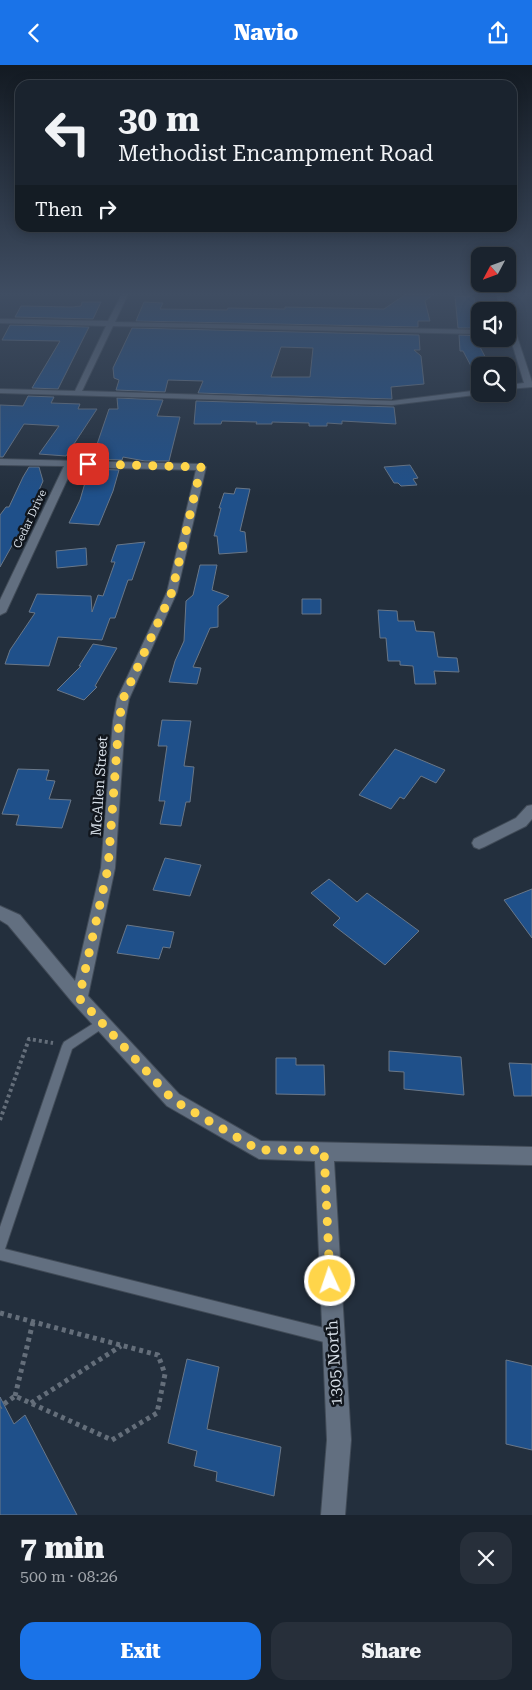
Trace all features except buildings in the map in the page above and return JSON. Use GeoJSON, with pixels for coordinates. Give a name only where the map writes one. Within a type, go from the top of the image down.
{"type":"FeatureCollection","features":[{"type":"Feature","properties":{"kind":"street"},"geometry":{"type":"LineString","coordinates":[[78,392],[92,362]]}},
{"type":"Feature","properties":{"kind":"street"},"geometry":{"type":"LineString","coordinates":[[516,386],[531,385],[521,362]]}},
{"type":"Feature","properties":{"kind":"street"},"geometry":{"type":"LineString","coordinates":[[0,391],[392,403],[471,393]]}},
{"type":"Feature","properties":{"kind":"street"},"geometry":{"type":"LineString","coordinates":[[0,462],[70,464]]}},
{"type":"Feature","properties":{"kind":"street","name":"McAllen Street"},"geometry":{"type":"LineString","coordinates":[[70,464],[201,467],[172,592],[123,699],[119,721],[108,868],[79,998]]}},
{"type":"Feature","properties":{"kind":"street","name":"Cedar Drive"},"geometry":{"type":"LineString","coordinates":[[0,612],[70,464]]}},
{"type":"Feature","properties":{"kind":"street"},"geometry":{"type":"LineString","coordinates":[[479,843],[521,822],[532,810]]}},
{"type":"Feature","properties":{"kind":"street"},"geometry":{"type":"LineString","coordinates":[[0,912],[14,920],[79,998],[173,1100],[259,1150],[532,1156]]}},
{"type":"Feature","properties":{"kind":"street","name":"1305 North"},"geometry":{"type":"LineString","coordinates":[[324,1150],[332,1337],[339,1441],[333,1515]]}},
{"type":"Feature","properties":{"kind":"lane"},"geometry":{"type":"LineString","coordinates":[[0,1246],[68,1046],[102,1023]]}},
{"type":"Feature","properties":{"kind":"lane"},"geometry":{"type":"LineString","coordinates":[[0,1254],[332,1337]]}},
{"type":"Feature","properties":{"kind":"path"},"geometry":{"type":"LineString","coordinates":[[0,1120],[29,1039],[68,1046]]}},
{"type":"Feature","properties":{"kind":"path"},"geometry":{"type":"LineString","coordinates":[[0,1313],[158,1355],[165,1374],[157,1413],[112,1440],[15,1395]]}},
{"type":"Feature","properties":{"kind":"path"},"geometry":{"type":"LineString","coordinates":[[0,1407],[15,1395],[33,1322]]}},
{"type":"Feature","properties":{"kind":"path"},"geometry":{"type":"LineString","coordinates":[[31,1403],[121,1345]]}},
{"type":"Feature","properties":{"kind":"route"},"geometry":{"type":"LineString","coordinates":[[88,464],[201,467],[172,592],[123,699],[119,721],[108,868],[79,998],[173,1100],[259,1150],[324,1150],[330,1281]]}}]}
